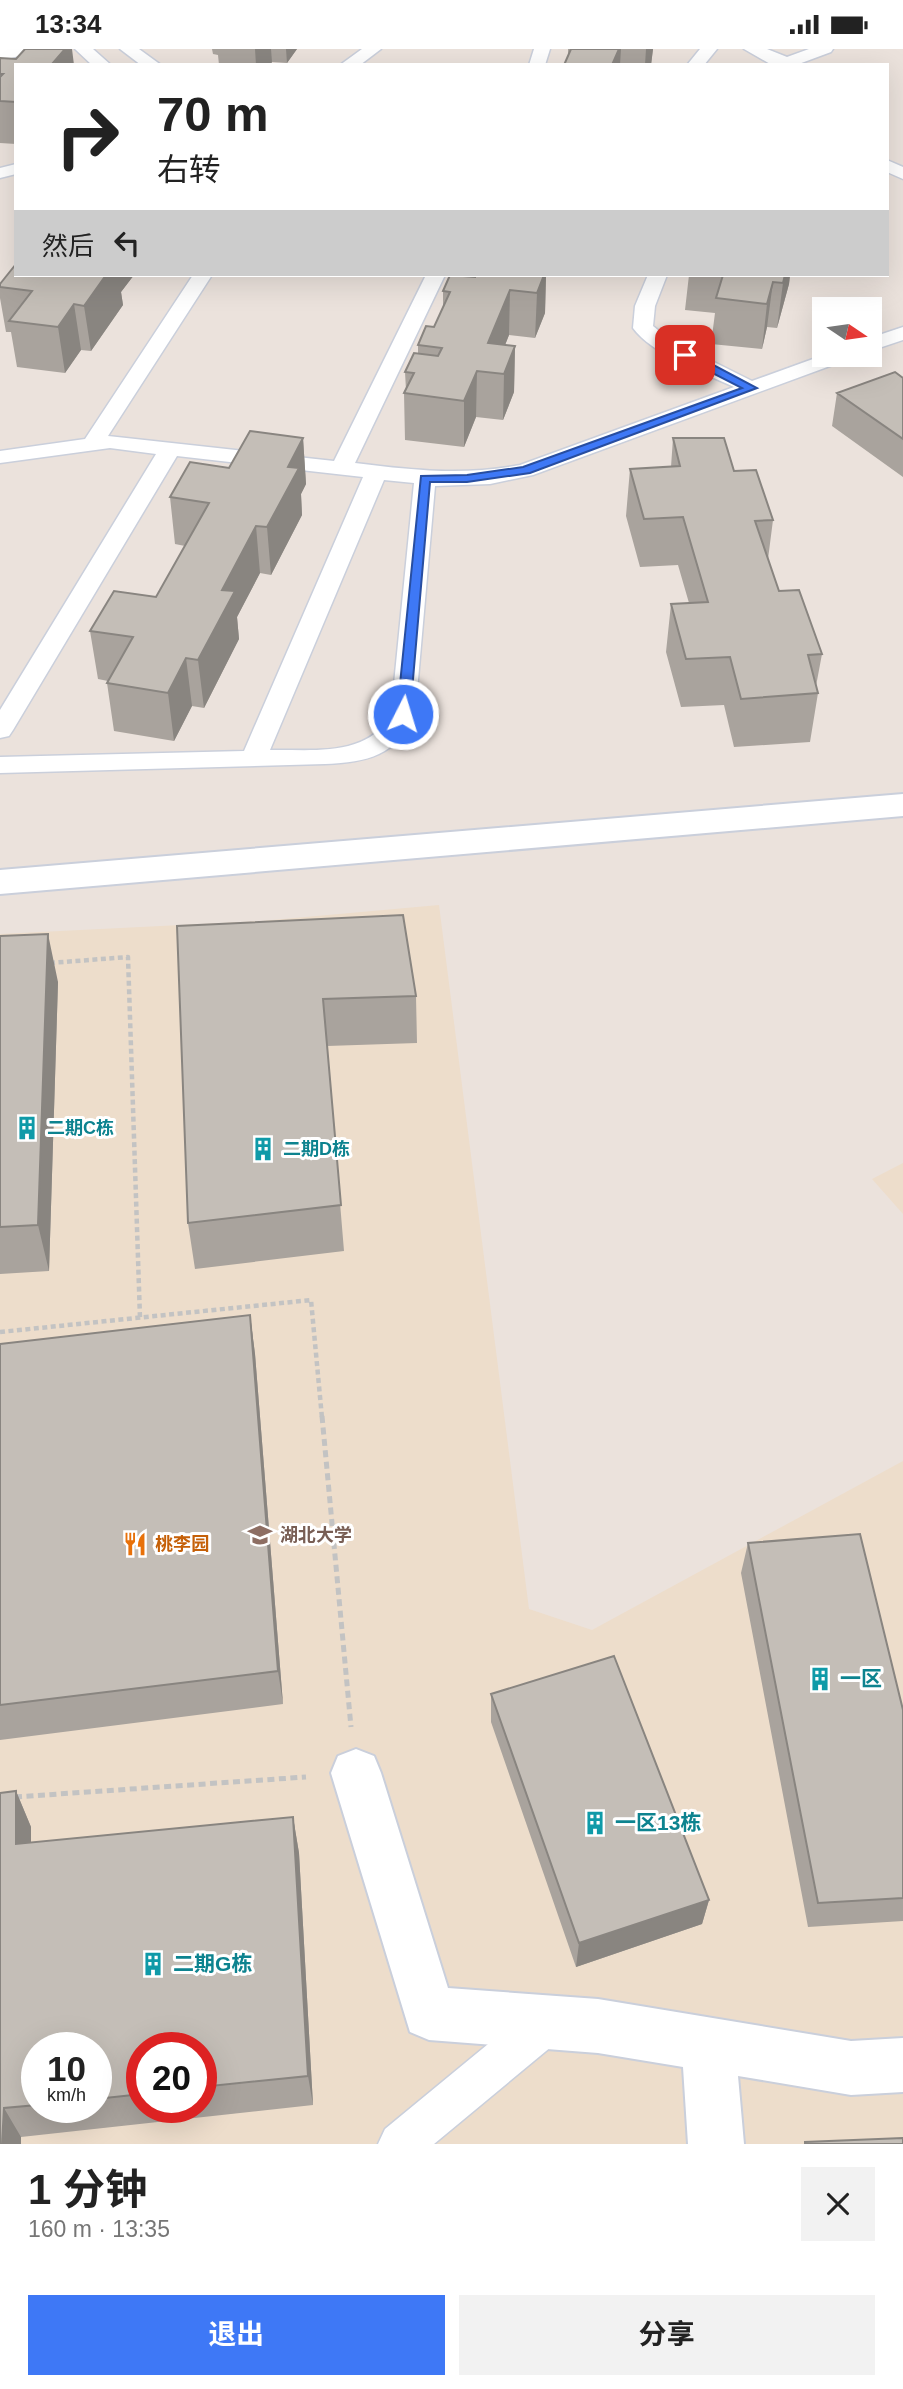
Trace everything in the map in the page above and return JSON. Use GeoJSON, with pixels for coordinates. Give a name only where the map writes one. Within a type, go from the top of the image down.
{"type":"FeatureCollection","features":[{"type":"Feature","properties":{"kind":"street"},"geometry":{"type":"LineString","coordinates":[[0,55],[23,49]]}},
{"type":"Feature","properties":{"kind":"street"},"geometry":{"type":"LineString","coordinates":[[0,882],[903,805]]}},
{"type":"Feature","properties":{"kind":"street"},"geometry":{"type":"LineString","coordinates":[[356,1773],[429,2013],[598,2026],[851,2068],[903,2065]]}},
{"type":"Feature","properties":{"kind":"street"},"geometry":{"type":"LineString","coordinates":[[708,2045],[716,2144]]}},
{"type":"Feature","properties":{"kind":"lane"},"geometry":{"type":"LineString","coordinates":[[83,49],[100,63]]}},
{"type":"Feature","properties":{"kind":"lane"},"geometry":{"type":"LineString","coordinates":[[128,49],[150,63]]}},
{"type":"Feature","properties":{"kind":"lane"},"geometry":{"type":"LineString","coordinates":[[351,63],[373,49]]}},
{"type":"Feature","properties":{"kind":"lane"},"geometry":{"type":"LineString","coordinates":[[697,63],[709,49]]}},
{"type":"Feature","properties":{"kind":"lane"},"geometry":{"type":"LineString","coordinates":[[752,49],[781,63]]}},
{"type":"Feature","properties":{"kind":"lane"},"geometry":{"type":"LineString","coordinates":[[786,63],[825,49]]}},
{"type":"Feature","properties":{"kind":"lane"},"geometry":{"type":"LineString","coordinates":[[93,443],[201,277]]}},
{"type":"Feature","properties":{"kind":"lane"},"geometry":{"type":"LineString","coordinates":[[341,469],[434,277]]}},
{"type":"Feature","properties":{"kind":"lane"},"geometry":{"type":"LineString","coordinates":[[656,277],[645,306],[643,328],[663,344],[751,388]]}},
{"type":"Feature","properties":{"kind":"lane"},"geometry":{"type":"LineString","coordinates":[[882,341],[903,333]]}},
{"type":"Feature","properties":{"kind":"lane"},"geometry":{"type":"LineString","coordinates":[[0,457],[93,443],[170,449],[425,478],[467,479],[526,471],[812,366]]}},
{"type":"Feature","properties":{"kind":"lane"},"geometry":{"type":"LineString","coordinates":[[0,730],[170,449]]}},
{"type":"Feature","properties":{"kind":"lane"},"geometry":{"type":"LineString","coordinates":[[253,759],[376,473]]}},
{"type":"Feature","properties":{"kind":"lane"},"geometry":{"type":"LineString","coordinates":[[0,765],[342,755],[381,745],[397,729],[403,714],[425,478]]}},
{"type":"Feature","properties":{"kind":"lane"},"geometry":{"type":"LineString","coordinates":[[400,2144],[549,2021]]}},
{"type":"Feature","properties":{"kind":"path"},"geometry":{"type":"LineString","coordinates":[[38,964],[128,957],[139,1318]]}},
{"type":"Feature","properties":{"kind":"path"},"geometry":{"type":"LineString","coordinates":[[0,1332],[311,1300],[356,1773],[0,1798]]}},
{"type":"Feature","properties":{"kind":"shaded area","name":"湖北大学"},"geometry":{"type":"Polygon","coordinates":[[[439,905],[529,1609],[592,1630],[903,1461],[903,2144],[0,2144],[0,934],[261,921],[439,905]]]}},
{"type":"Feature","properties":{"kind":"shaded area"},"geometry":{"type":"Polygon","coordinates":[[[903,1163],[903,1214],[872,1179],[903,1163]]]}},
{"type":"Feature","properties":{"kind":"building"},"geometry":{"type":"Polygon","coordinates":[[[25,49],[65,49],[53,63],[14,63],[14,102],[0,101],[0,77],[3,74],[0,74],[0,58],[16,59],[25,49]]]}},
{"type":"Feature","properties":{"kind":"building"},"geometry":{"type":"Polygon","coordinates":[[[571,49],[619,49],[613,63],[565,63],[571,49]]]}},
{"type":"Feature","properties":{"kind":"building"},"geometry":{"type":"Polygon","coordinates":[[[14,266],[14,277],[105,277],[84,306],[74,304],[58,327],[9,321],[32,291],[0,287],[14,266]]]}},
{"type":"Feature","properties":{"kind":"building"},"geometry":{"type":"Polygon","coordinates":[[[449,277],[543,277],[537,293],[510,290],[488,343],[515,346],[504,374],[477,371],[464,401],[404,393],[414,373],[405,372],[414,353],[438,356],[442,348],[418,345],[426,326],[434,327],[450,292],[443,291],[449,277]]]}},
{"type":"Feature","properties":{"kind":"building"},"geometry":{"type":"Polygon","coordinates":[[[722,277],[784,277],[783,283],[773,282],[767,304],[716,298],[722,277]]]}},
{"type":"Feature","properties":{"kind":"building"},"geometry":{"type":"Polygon","coordinates":[[[895,372],[903,378],[903,439],[837,393],[895,372]]]}},
{"type":"Feature","properties":{"kind":"building"},"geometry":{"type":"Polygon","coordinates":[[[250,431],[303,438],[288,467],[299,468],[267,527],[256,526],[222,590],[235,591],[198,660],[186,658],[168,693],[107,683],[133,637],[90,631],[114,591],[156,597],[209,503],[170,497],[190,462],[229,468],[250,431]]]}},
{"type":"Feature","properties":{"kind":"building"},"geometry":{"type":"Polygon","coordinates":[[[673,438],[724,438],[734,471],[756,470],[773,520],[755,521],[779,591],[799,590],[822,654],[808,655],[818,693],[741,699],[730,657],[686,659],[671,604],[708,602],[683,517],[644,519],[630,469],[680,466],[673,438]]]}},
{"type":"Feature","properties":{"kind":"building","name":"二期D栋"},"geometry":{"type":"Polygon","coordinates":[[[403,915],[416,996],[323,999],[341,1205],[188,1223],[177,926],[403,915]]]}},
{"type":"Feature","properties":{"kind":"building","name":"二期C栋"},"geometry":{"type":"Polygon","coordinates":[[[48,934],[38,1225],[0,1227],[0,936],[48,934]]]}},
{"type":"Feature","properties":{"kind":"building","name":"桃李园"},"geometry":{"type":"Polygon","coordinates":[[[250,1315],[278,1671],[0,1705],[0,1344],[250,1315]]]}},
{"type":"Feature","properties":{"kind":"building","name":"一区"},"geometry":{"type":"Polygon","coordinates":[[[860,1534],[903,1710],[903,1898],[818,1903],[748,1543],[860,1534]]]}},
{"type":"Feature","properties":{"kind":"building","name":"一区13栋"},"geometry":{"type":"Polygon","coordinates":[[[614,1656],[709,1900],[579,1943],[491,1694],[614,1656]]]}},
{"type":"Feature","properties":{"kind":"building","name":"二期G栋"},"geometry":{"type":"Polygon","coordinates":[[[16,1791],[16,1844],[293,1817],[308,2076],[217,2085],[217,2032],[126,2032],[126,2096],[112,2097],[112,2032],[21,2032],[21,2106],[4,2108],[0,2144],[0,1793],[16,1791]]]}},
{"type":"Feature","properties":{"kind":"building"},"geometry":{"type":"Polygon","coordinates":[[[903,2138],[903,2144],[805,2144],[805,2142],[903,2138]]]}},
{"type":"Feature","properties":{"kind":"place","name":"二期C栋"},"geometry":{"type":"Point","coordinates":[27,1128]}},
{"type":"Feature","properties":{"kind":"place","name":"二期D栋"},"geometry":{"type":"Point","coordinates":[263,1149]}},
{"type":"Feature","properties":{"kind":"place","name":"湖北大学"},"geometry":{"type":"Point","coordinates":[260,1535]}},
{"type":"Feature","properties":{"kind":"place","name":"桃李园"},"geometry":{"type":"Point","coordinates":[135,1544]}},
{"type":"Feature","properties":{"kind":"place","name":"一区"},"geometry":{"type":"Point","coordinates":[820,1679]}},
{"type":"Feature","properties":{"kind":"place","name":"一区13栋"},"geometry":{"type":"Point","coordinates":[595,1823]}},
{"type":"Feature","properties":{"kind":"place","name":"二期G栋"},"geometry":{"type":"Point","coordinates":[153,1964]}},
{"type":"Feature","properties":{"kind":"route"},"geometry":{"type":"LineString","coordinates":[[403,714],[425,478],[467,479],[526,471],[751,388],[685,355]]}}]}
